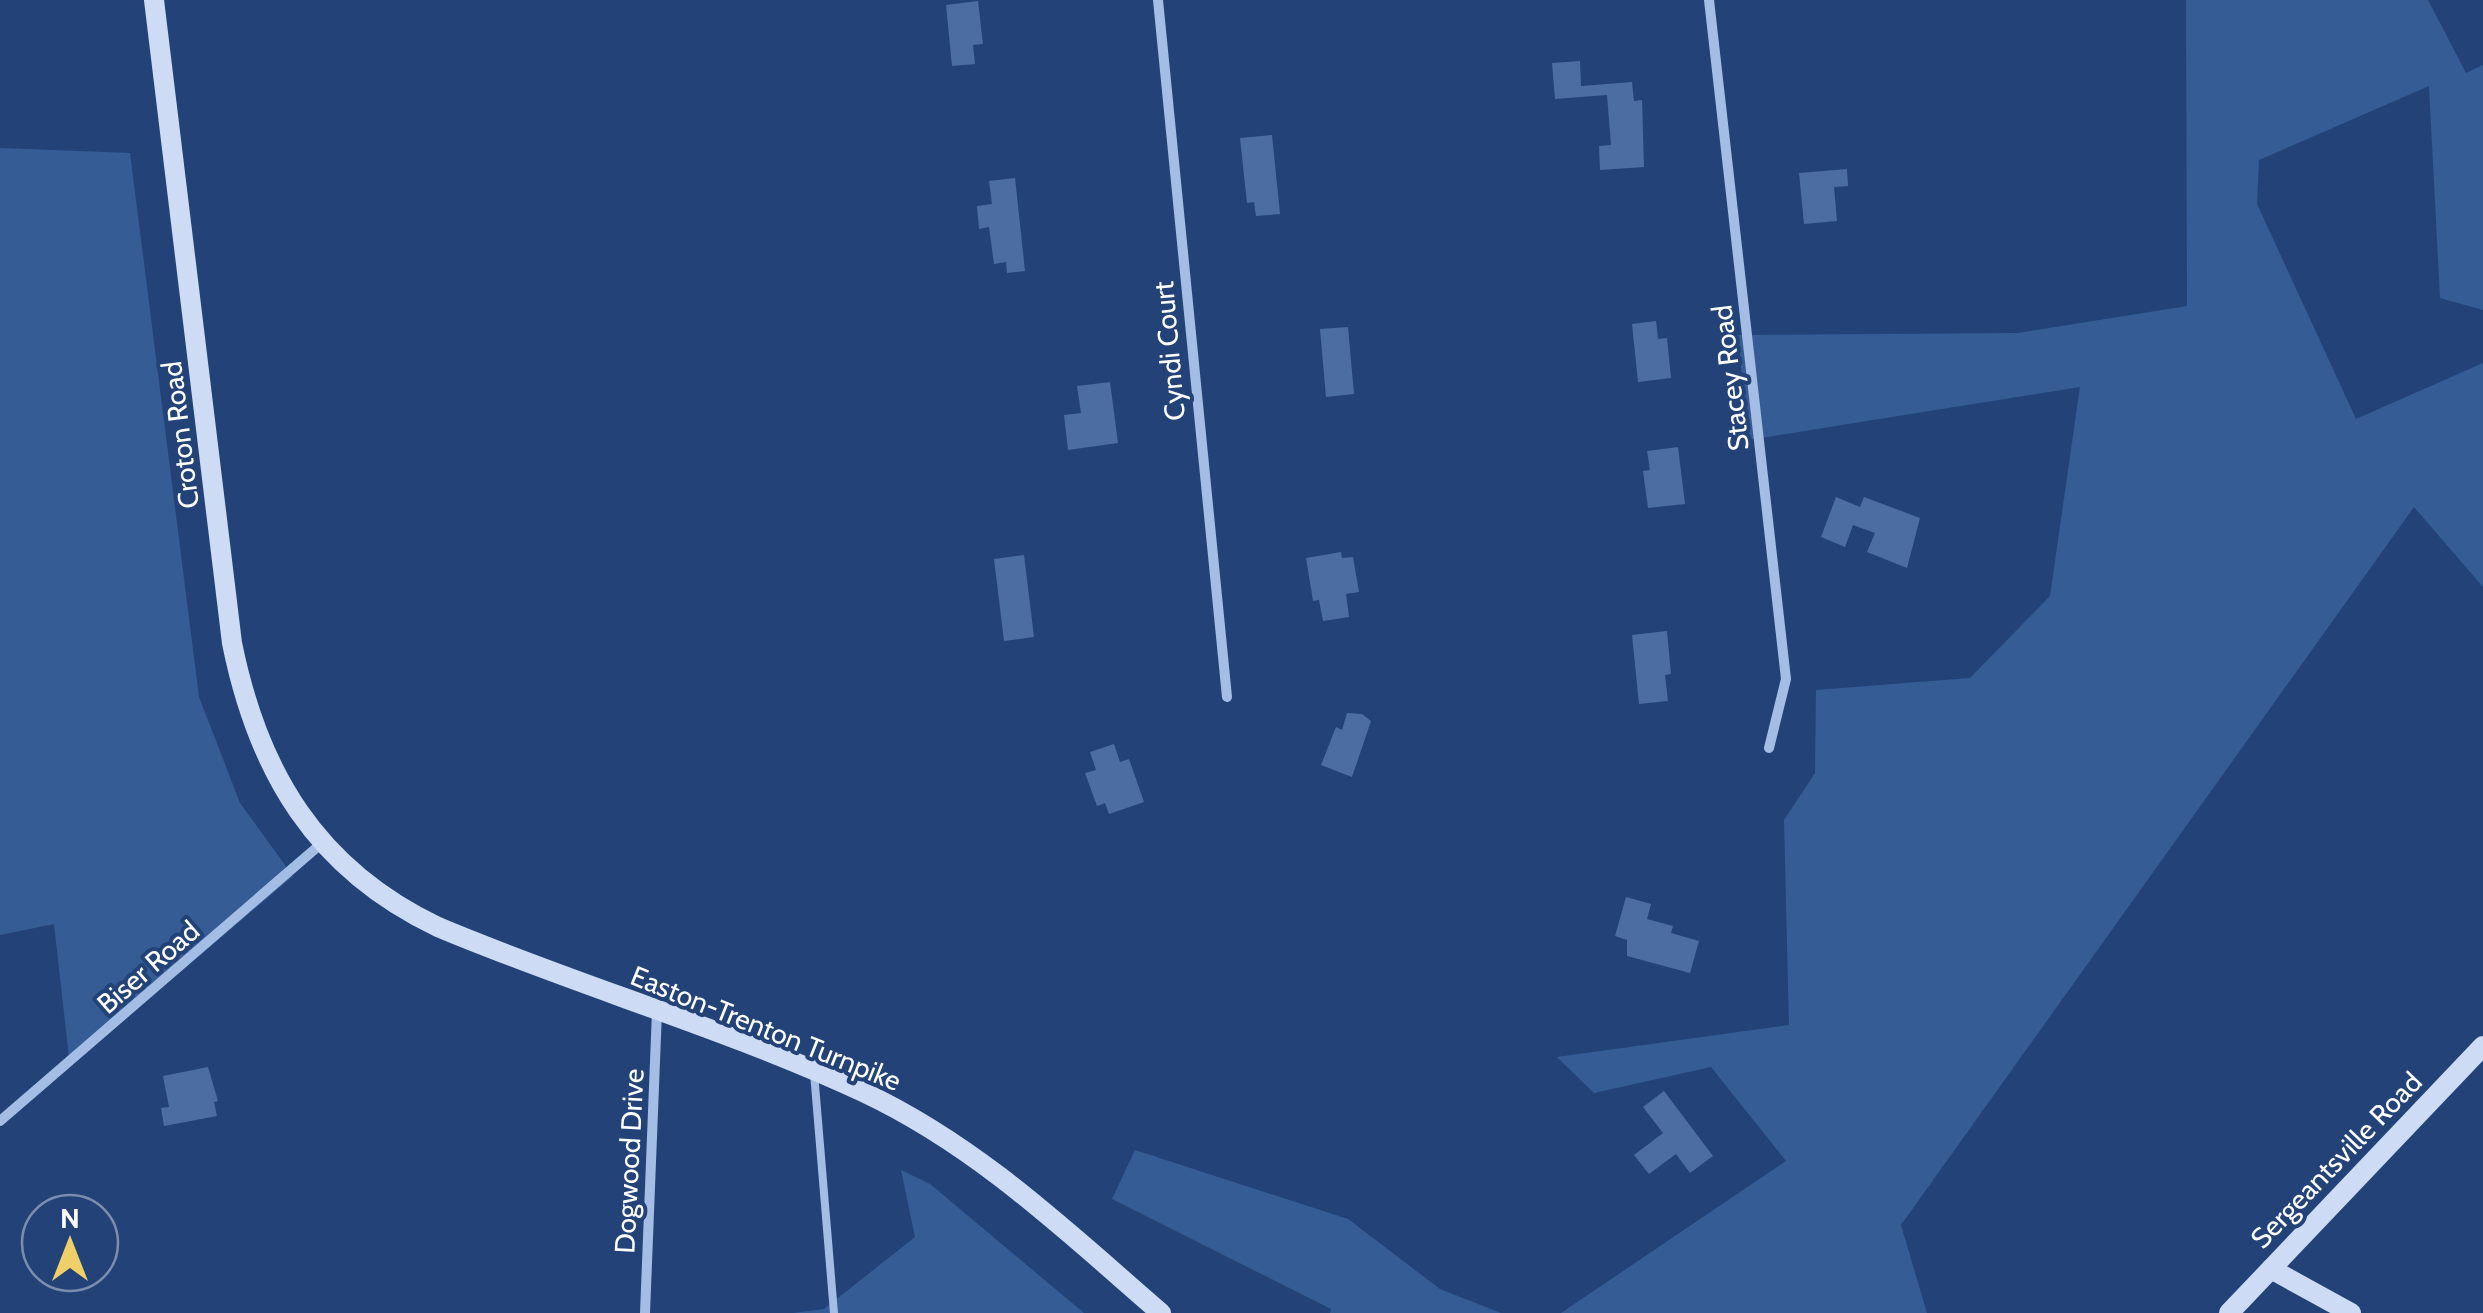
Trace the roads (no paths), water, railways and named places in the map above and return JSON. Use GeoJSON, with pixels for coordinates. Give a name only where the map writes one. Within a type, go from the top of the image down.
{"type":"FeatureCollection","features":[{"type":"Feature","properties":{"kind":"main road","name":"Croton Road"},"geometry":{"type":"LineString","coordinates":[[154,0],[240,685],[275,774],[322,843]]}},
{"type":"Feature","properties":{"kind":"main road","name":"Easton-Trenton Turnpike"},"geometry":{"type":"LineString","coordinates":[[322,843],[396,907],[486,948],[814,1073],[903,1114],[1016,1186],[1161,1313]]}},
{"type":"Feature","properties":{"kind":"main road","name":"Sergeantsville Road"},"geometry":{"type":"LineString","coordinates":[[2230,1313],[2483,1046]]}},
{"type":"Feature","properties":{"kind":"main road"},"geometry":{"type":"LineString","coordinates":[[2270,1269],[2351,1313]]}},
{"type":"Feature","properties":{"kind":"street","name":"Cyndi Court"},"geometry":{"type":"LineString","coordinates":[[1158,0],[1227,697]]}},
{"type":"Feature","properties":{"kind":"street","name":"Stacey Road"},"geometry":{"type":"LineString","coordinates":[[1709,0],[1786,679],[1769,748]]}},
{"type":"Feature","properties":{"kind":"street","name":"Biser Road"},"geometry":{"type":"LineString","coordinates":[[0,1121],[322,843]]}},
{"type":"Feature","properties":{"kind":"street","name":"Dogwood Drive"},"geometry":{"type":"LineString","coordinates":[[644,1313],[658,1011]]}},
{"type":"Feature","properties":{"kind":"lane"},"geometry":{"type":"LineString","coordinates":[[814,1073],[834,1313]]}}]}
